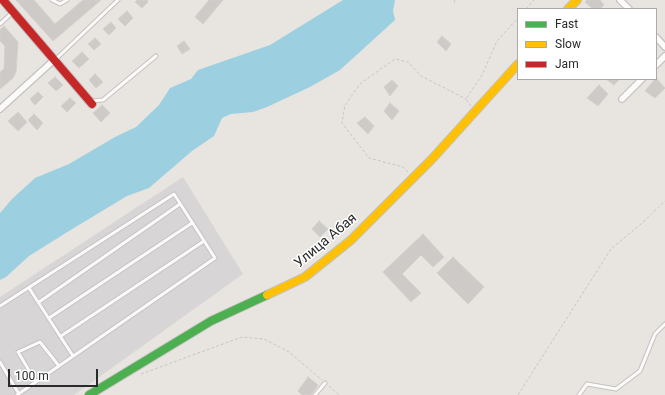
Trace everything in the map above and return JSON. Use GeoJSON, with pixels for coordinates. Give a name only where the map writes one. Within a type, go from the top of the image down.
{"type":"FeatureCollection","features":[{"type":"Feature","properties":{"kind":"street"},"geometry":{"type":"LineString","coordinates":[[3,0],[91,103]]}},
{"type":"Feature","properties":{"kind":"street"},"geometry":{"type":"LineString","coordinates":[[569,8],[577,0]]}},
{"type":"Feature","properties":{"kind":"street"},"geometry":{"type":"LineString","coordinates":[[620,0],[628,8]]}},
{"type":"Feature","properties":{"kind":"street"},"geometry":{"type":"LineString","coordinates":[[657,38],[665,47]]}},
{"type":"Feature","properties":{"kind":"street"},"geometry":{"type":"LineString","coordinates":[[657,64],[665,56]]}},
{"type":"Feature","properties":{"kind":"street"},"geometry":{"type":"LineString","coordinates":[[0,109],[54,60]]}},
{"type":"Feature","properties":{"kind":"street","name":"Улица Абая"},"geometry":{"type":"LineString","coordinates":[[89,395],[131,371],[211,320],[305,277],[351,240],[413,178],[517,65]]}},
{"type":"Feature","properties":{"kind":"street"},"geometry":{"type":"LineString","coordinates":[[622,99],[641,80]]}},
{"type":"Feature","properties":{"kind":"lane"},"geometry":{"type":"LineString","coordinates":[[52,0],[60,4],[67,0]]}},
{"type":"Feature","properties":{"kind":"lane"},"geometry":{"type":"LineString","coordinates":[[54,60],[118,0]]}},
{"type":"Feature","properties":{"kind":"lane"},"geometry":{"type":"LineString","coordinates":[[0,24],[13,12]]}},
{"type":"Feature","properties":{"kind":"lane"},"geometry":{"type":"LineString","coordinates":[[91,103],[103,100],[156,56]]}},
{"type":"Feature","properties":{"kind":"lane"},"geometry":{"type":"LineString","coordinates":[[0,306],[174,194],[215,258],[18,394],[0,362]]}},
{"type":"Feature","properties":{"kind":"lane"},"geometry":{"type":"LineString","coordinates":[[39,302],[180,204]]}},
{"type":"Feature","properties":{"kind":"lane"},"geometry":{"type":"LineString","coordinates":[[49,318],[192,223]]}},
{"type":"Feature","properties":{"kind":"lane"},"geometry":{"type":"LineString","coordinates":[[60,336],[204,241]]}},
{"type":"Feature","properties":{"kind":"lane"},"geometry":{"type":"LineString","coordinates":[[29,288],[73,356]]}},
{"type":"Feature","properties":{"kind":"lane"},"geometry":{"type":"LineString","coordinates":[[579,395],[587,384],[616,389],[640,372],[655,334],[665,324]]}},
{"type":"Feature","properties":{"kind":"lane"},"geometry":{"type":"LineString","coordinates":[[36,382],[18,352],[40,342],[59,366]]}},
{"type":"Feature","properties":{"kind":"lane"},"geometry":{"type":"LineString","coordinates":[[315,395],[324,383]]}},
{"type":"Feature","properties":{"kind":"path"},"geometry":{"type":"LineString","coordinates":[[527,8],[534,0]]}},
{"type":"Feature","properties":{"kind":"path"},"geometry":{"type":"LineString","coordinates":[[466,99],[482,75],[497,42],[517,19]]}},
{"type":"Feature","properties":{"kind":"path"},"geometry":{"type":"LineString","coordinates":[[413,178],[403,167],[369,158],[342,123],[345,105],[361,84],[395,59],[408,62],[421,76],[466,99],[476,111]]}},
{"type":"Feature","properties":{"kind":"path"},"geometry":{"type":"LineString","coordinates":[[518,395],[611,249],[641,224],[665,200]]}},
{"type":"Feature","properties":{"kind":"path"},"geometry":{"type":"LineString","coordinates":[[131,371],[143,374],[242,337],[264,340],[289,352],[339,395]]}},
{"type":"Feature","properties":{"kind":"shaded area"},"geometry":{"type":"Polygon","coordinates":[[[183,177],[243,274],[74,395],[0,395],[0,297],[183,177]]]}},
{"type":"Feature","properties":{"kind":"water"},"geometry":{"type":"Polygon","coordinates":[[[343,0],[395,0],[393,11],[395,20],[340,70],[310,87],[253,112],[231,114],[222,118],[214,136],[192,151],[149,188],[127,196],[69,231],[29,256],[6,277],[0,280],[0,213],[12,199],[35,178],[69,164],[115,137],[136,127],[159,105],[170,88],[191,79],[198,70],[270,45],[343,0]]]}},
{"type":"Feature","properties":{"kind":"building"},"geometry":{"type":"Polygon","coordinates":[[[16,0],[34,0],[55,24],[83,0],[101,0],[53,41],[16,0]]]}},
{"type":"Feature","properties":{"kind":"building"},"geometry":{"type":"Polygon","coordinates":[[[137,0],[147,0],[148,2],[142,8],[135,2],[137,0]]]}},
{"type":"Feature","properties":{"kind":"building"},"geometry":{"type":"Polygon","coordinates":[[[209,0],[223,0],[203,24],[195,17],[209,0]]]}},
{"type":"Feature","properties":{"kind":"building"},"geometry":{"type":"Polygon","coordinates":[[[587,0],[600,0],[604,5],[601,8],[592,8],[585,2],[587,0]]]}},
{"type":"Feature","properties":{"kind":"building"},"geometry":{"type":"Polygon","coordinates":[[[127,11],[133,18],[125,26],[118,19],[127,11]]]}},
{"type":"Feature","properties":{"kind":"building"},"geometry":{"type":"Polygon","coordinates":[[[111,22],[116,28],[109,35],[103,29],[111,22]]]}},
{"type":"Feature","properties":{"kind":"building"},"geometry":{"type":"Polygon","coordinates":[[[4,26],[18,42],[16,72],[13,78],[0,89],[0,72],[4,69],[5,46],[0,41],[0,30],[4,26]]]}},
{"type":"Feature","properties":{"kind":"building"},"geometry":{"type":"Polygon","coordinates":[[[442,36],[451,44],[446,51],[437,42],[442,36]]]}},
{"type":"Feature","properties":{"kind":"building"},"geometry":{"type":"Polygon","coordinates":[[[95,38],[101,44],[94,50],[88,44],[95,38]]]}},
{"type":"Feature","properties":{"kind":"building"},"geometry":{"type":"Polygon","coordinates":[[[184,41],[190,49],[182,54],[177,46],[184,41]]]}},
{"type":"Feature","properties":{"kind":"building"},"geometry":{"type":"Polygon","coordinates":[[[82,52],[89,59],[79,68],[72,61],[82,52]]]}},
{"type":"Feature","properties":{"kind":"building"},"geometry":{"type":"Polygon","coordinates":[[[95,74],[103,82],[96,88],[89,80],[95,74]]]}},
{"type":"Feature","properties":{"kind":"building"},"geometry":{"type":"Polygon","coordinates":[[[55,77],[63,85],[56,91],[48,83],[55,77]]]}},
{"type":"Feature","properties":{"kind":"building"},"geometry":{"type":"Polygon","coordinates":[[[657,79],[665,88],[655,98],[645,91],[654,80],[657,79]]]}},
{"type":"Feature","properties":{"kind":"building"},"geometry":{"type":"Polygon","coordinates":[[[392,80],[398,86],[390,96],[384,87],[392,80]]]}},
{"type":"Feature","properties":{"kind":"building"},"geometry":{"type":"Polygon","coordinates":[[[607,80],[619,80],[614,85],[607,80]]]}},
{"type":"Feature","properties":{"kind":"building"},"geometry":{"type":"Polygon","coordinates":[[[599,85],[608,94],[598,106],[587,98],[599,85]]]}},
{"type":"Feature","properties":{"kind":"building"},"geometry":{"type":"Polygon","coordinates":[[[38,92],[43,97],[35,105],[30,99],[38,92]]]}},
{"type":"Feature","properties":{"kind":"building"},"geometry":{"type":"Polygon","coordinates":[[[70,98],[76,103],[67,112],[61,106],[70,98]]]}},
{"type":"Feature","properties":{"kind":"building"},"geometry":{"type":"Polygon","coordinates":[[[390,103],[399,111],[392,120],[384,111],[390,103]]]}},
{"type":"Feature","properties":{"kind":"building"},"geometry":{"type":"Polygon","coordinates":[[[102,105],[110,113],[101,122],[93,113],[102,105]]]}},
{"type":"Feature","properties":{"kind":"building"},"geometry":{"type":"Polygon","coordinates":[[[18,112],[27,122],[18,131],[8,121],[18,112]]]}},
{"type":"Feature","properties":{"kind":"building"},"geometry":{"type":"Polygon","coordinates":[[[34,114],[43,123],[37,130],[28,120],[34,114]]]}},
{"type":"Feature","properties":{"kind":"building"},"geometry":{"type":"Polygon","coordinates":[[[365,117],[374,126],[368,134],[357,123],[365,117]]]}},
{"type":"Feature","properties":{"kind":"building"},"geometry":{"type":"Polygon","coordinates":[[[319,221],[328,229],[320,237],[312,229],[319,221]]]}},
{"type":"Feature","properties":{"kind":"building"},"geometry":{"type":"Polygon","coordinates":[[[423,234],[444,257],[433,267],[421,255],[402,274],[421,293],[411,302],[383,272],[423,234]]]}},
{"type":"Feature","properties":{"kind":"building"},"geometry":{"type":"Polygon","coordinates":[[[453,257],[484,287],[468,304],[437,273],[453,257]]]}},
{"type":"Feature","properties":{"kind":"building"},"geometry":{"type":"Polygon","coordinates":[[[308,377],[318,385],[311,395],[302,395],[298,391],[308,377]]]}},
{"type":"Feature","properties":{"kind":"traffic: fast"},"geometry":{"type":"LineString","coordinates":[[89,395],[211,321],[267,295]]}},
{"type":"Feature","properties":{"kind":"traffic: slow"},"geometry":{"type":"LineString","coordinates":[[569,8],[577,0]]}},
{"type":"Feature","properties":{"kind":"traffic: slow"},"geometry":{"type":"LineString","coordinates":[[267,295],[305,277],[351,240],[432,159],[517,65]]}},
{"type":"Feature","properties":{"kind":"traffic: jam"},"geometry":{"type":"LineString","coordinates":[[3,0],[92,104]]}}]}
